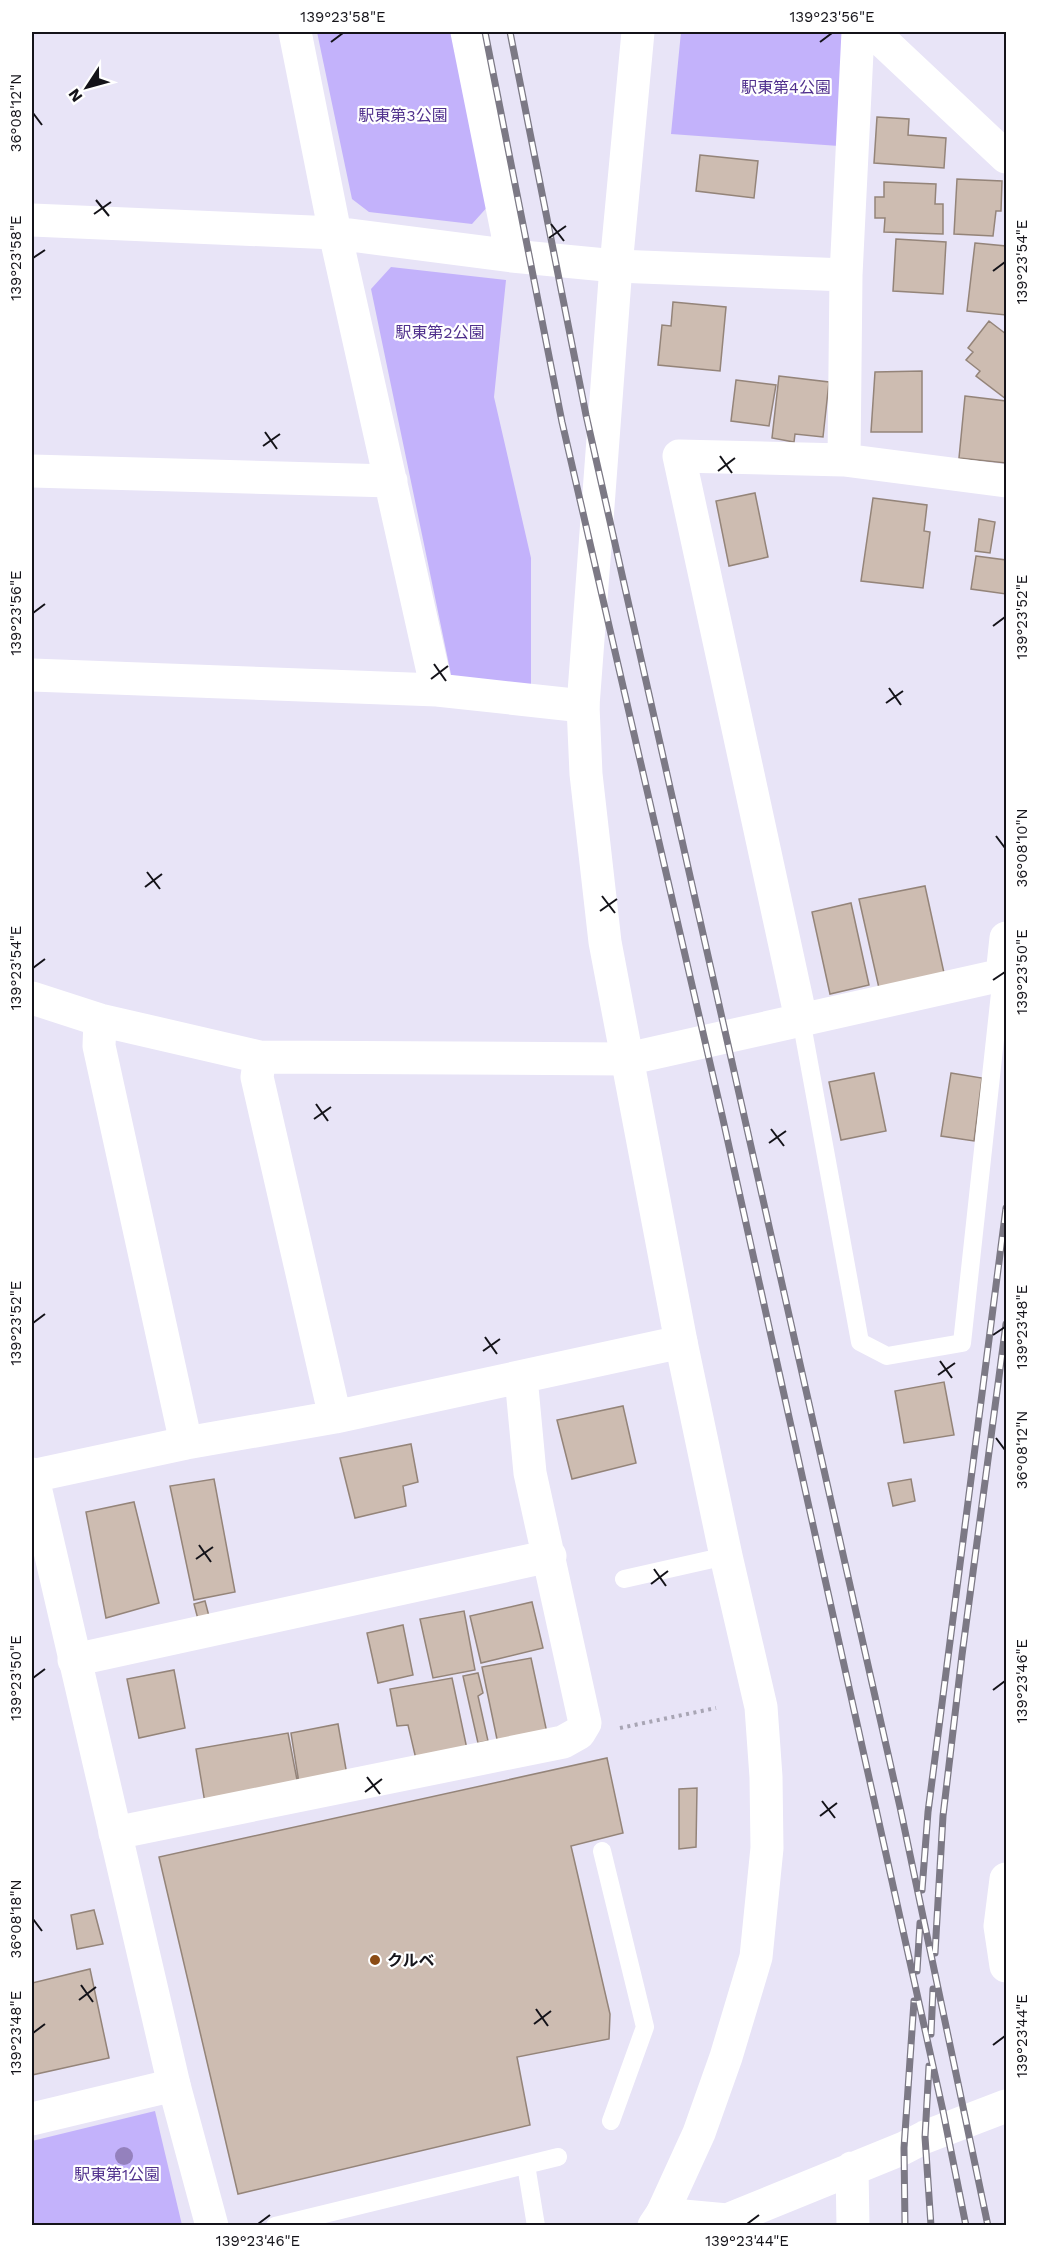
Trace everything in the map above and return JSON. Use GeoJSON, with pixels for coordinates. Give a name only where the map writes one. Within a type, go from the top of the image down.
{"type":"FeatureCollection","features":[{"type":"Feature","properties":{"kind":"street"},"geometry":{"type":"LineString","coordinates":[[296,32],[335,233],[392,480],[437,690]]}},
{"type":"Feature","properties":{"kind":"street"},"geometry":{"type":"LineString","coordinates":[[467,32],[512,256]]}},
{"type":"Feature","properties":{"kind":"street"},"geometry":{"type":"LineString","coordinates":[[638,32],[616,266],[583,706],[586,774],[605,942],[681,1342],[726,1556],[761,1707],[766,1777],[767,1848],[756,1957],[726,2057],[699,2133],[658,2220],[727,2220],[904,2148],[925,2137],[1006,2106]]}},
{"type":"Feature","properties":{"kind":"street"},"geometry":{"type":"LineString","coordinates":[[844,460],[846,275],[858,32]]}},
{"type":"Feature","properties":{"kind":"street"},"geometry":{"type":"LineString","coordinates":[[873,32],[1006,157]]}},
{"type":"Feature","properties":{"kind":"street"},"geometry":{"type":"LineString","coordinates":[[32,219],[335,233],[512,256],[616,266],[846,275]]}},
{"type":"Feature","properties":{"kind":"street"},"geometry":{"type":"LineString","coordinates":[[801,1019],[679,456],[844,460],[1006,481]]}},
{"type":"Feature","properties":{"kind":"street"},"geometry":{"type":"LineString","coordinates":[[32,471],[392,480]]}},
{"type":"Feature","properties":{"kind":"street"},"geometry":{"type":"LineString","coordinates":[[32,675],[437,690],[583,706]]}},
{"type":"Feature","properties":{"kind":"street"},"geometry":{"type":"LineString","coordinates":[[32,998],[100,1020],[260,1057],[627,1059],[1002,975],[1006,938]]}},
{"type":"Feature","properties":{"kind":"street"},"geometry":{"type":"LineString","coordinates":[[100,1020],[99,1046],[186,1443]]}},
{"type":"Feature","properties":{"kind":"street"},"geometry":{"type":"LineString","coordinates":[[260,1057],[257,1077],[335,1417]]}},
{"type":"Feature","properties":{"kind":"street"},"geometry":{"type":"LineString","coordinates":[[212,2226],[174,2085],[32,1475],[186,1443],[335,1417],[681,1342]]}},
{"type":"Feature","properties":{"kind":"street"},"geometry":{"type":"LineString","coordinates":[[115,1833],[563,1742],[579,1733],[585,1723],[530,1473],[521,1377]]}},
{"type":"Feature","properties":{"kind":"street"},"geometry":{"type":"LineString","coordinates":[[74,1660],[550,1556]]}},
{"type":"Feature","properties":{"kind":"street"},"geometry":{"type":"LineString","coordinates":[[1006,1879],[1000,1926],[1006,1966]]}},
{"type":"Feature","properties":{"kind":"street"},"geometry":{"type":"LineString","coordinates":[[32,2119],[174,2085]]}},
{"type":"Feature","properties":{"kind":"street"},"geometry":{"type":"LineString","coordinates":[[852,2168],[853,2226]]}},
{"type":"Feature","properties":{"kind":"lane"},"geometry":{"type":"LineString","coordinates":[[801,1019],[860,1342],[887,1356],[962,1343],[1002,975]]}},
{"type":"Feature","properties":{"kind":"lane"},"geometry":{"type":"LineString","coordinates":[[624,1579],[726,1556]]}},
{"type":"Feature","properties":{"kind":"lane"},"geometry":{"type":"LineString","coordinates":[[602,1851],[645,2027],[611,2121]]}},
{"type":"Feature","properties":{"kind":"lane"},"geometry":{"type":"LineString","coordinates":[[275,2226],[558,2157]]}},
{"type":"Feature","properties":{"kind":"lane"},"geometry":{"type":"LineString","coordinates":[[526,2165],[536,2226]]}},
{"type":"Feature","properties":{"kind":"path"},"geometry":{"type":"LineString","coordinates":[[585,1723],[606,1731],[716,1708]]}},
{"type":"Feature","properties":{"kind":"green space","name":"駅東第3公園"},"geometry":{"type":"Polygon","coordinates":[[[317,32],[454,32],[490,204],[472,224],[369,212],[352,199],[317,32]]]}},
{"type":"Feature","properties":{"kind":"green space","name":"駅東第4公園"},"geometry":{"type":"Polygon","coordinates":[[[681,32],[843,32],[839,146],[671,134],[681,32]]]}},
{"type":"Feature","properties":{"kind":"green space","name":"駅東第2公園"},"geometry":{"type":"Polygon","coordinates":[[[391,267],[506,280],[494,397],[531,558],[531,689],[453,684],[371,289],[391,267]]]}},
{"type":"Feature","properties":{"kind":"green space","name":"駅東第1公園"},"geometry":{"type":"Polygon","coordinates":[[[155,2111],[182,2225],[32,2225],[32,2141],[155,2111]]]}},
{"type":"Feature","properties":{"kind":"building"},"geometry":{"type":"Polygon","coordinates":[[[877,117],[909,119],[908,135],[946,138],[944,168],[874,163],[877,117]]]}},
{"type":"Feature","properties":{"kind":"building"},"geometry":{"type":"Polygon","coordinates":[[[700,155],[758,161],[754,198],[696,191],[700,155]]]}},
{"type":"Feature","properties":{"kind":"building"},"geometry":{"type":"Polygon","coordinates":[[[957,179],[1002,181],[1001,211],[996,211],[993,236],[954,234],[957,179]]]}},
{"type":"Feature","properties":{"kind":"building"},"geometry":{"type":"Polygon","coordinates":[[[884,182],[936,184],[935,204],[943,204],[943,234],[884,232],[885,218],[875,218],[875,197],[884,197],[884,182]]]}},
{"type":"Feature","properties":{"kind":"building"},"geometry":{"type":"Polygon","coordinates":[[[896,239],[946,242],[943,294],[893,291],[896,239]]]}},
{"type":"Feature","properties":{"kind":"building"},"geometry":{"type":"Polygon","coordinates":[[[975,243],[1006,246],[1006,315],[967,311],[975,243]]]}},
{"type":"Feature","properties":{"kind":"building"},"geometry":{"type":"Polygon","coordinates":[[[673,302],[726,307],[720,371],[658,365],[662,325],[671,326],[673,302]]]}},
{"type":"Feature","properties":{"kind":"building"},"geometry":{"type":"Polygon","coordinates":[[[989,321],[1006,334],[1006,399],[976,376],[980,371],[966,360],[973,352],[968,348],[989,321]]]}},
{"type":"Feature","properties":{"kind":"building"},"geometry":{"type":"Polygon","coordinates":[[[922,371],[922,432],[871,432],[875,372],[922,371]]]}},
{"type":"Feature","properties":{"kind":"building"},"geometry":{"type":"Polygon","coordinates":[[[779,376],[829,382],[823,437],[795,434],[794,442],[772,438],[779,376]]]}},
{"type":"Feature","properties":{"kind":"building"},"geometry":{"type":"Polygon","coordinates":[[[736,380],[776,385],[769,426],[731,421],[736,380]]]}},
{"type":"Feature","properties":{"kind":"building"},"geometry":{"type":"Polygon","coordinates":[[[965,396],[1006,401],[1006,463],[959,458],[965,396]]]}},
{"type":"Feature","properties":{"kind":"building"},"geometry":{"type":"Polygon","coordinates":[[[755,493],[768,557],[729,566],[716,501],[755,493]]]}},
{"type":"Feature","properties":{"kind":"building"},"geometry":{"type":"Polygon","coordinates":[[[873,498],[927,505],[924,531],[930,532],[923,588],[861,581],[873,498]]]}},
{"type":"Feature","properties":{"kind":"building"},"geometry":{"type":"Polygon","coordinates":[[[979,519],[995,522],[990,553],[975,551],[979,519]]]}},
{"type":"Feature","properties":{"kind":"building"},"geometry":{"type":"Polygon","coordinates":[[[976,556],[1006,560],[1006,594],[971,589],[976,556]]]}},
{"type":"Feature","properties":{"kind":"building"},"geometry":{"type":"Polygon","coordinates":[[[925,886],[944,973],[879,988],[859,899],[925,886]]]}},
{"type":"Feature","properties":{"kind":"building"},"geometry":{"type":"Polygon","coordinates":[[[851,903],[869,985],[830,994],[812,912],[851,903]]]}},
{"type":"Feature","properties":{"kind":"building"},"geometry":{"type":"Polygon","coordinates":[[[874,1073],[886,1131],[841,1140],[829,1082],[874,1073]]]}},
{"type":"Feature","properties":{"kind":"building"},"geometry":{"type":"Polygon","coordinates":[[[951,1073],[982,1078],[974,1141],[941,1136],[951,1073]]]}},
{"type":"Feature","properties":{"kind":"building"},"geometry":{"type":"Polygon","coordinates":[[[944,1382],[954,1435],[904,1443],[895,1391],[944,1382]]]}},
{"type":"Feature","properties":{"kind":"building"},"geometry":{"type":"Polygon","coordinates":[[[623,1406],[636,1463],[572,1479],[557,1420],[623,1406]]]}},
{"type":"Feature","properties":{"kind":"building"},"geometry":{"type":"Polygon","coordinates":[[[411,1444],[418,1482],[403,1486],[406,1506],[355,1518],[340,1458],[411,1444]]]}},
{"type":"Feature","properties":{"kind":"building"},"geometry":{"type":"Polygon","coordinates":[[[214,1479],[235,1592],[194,1600],[170,1486],[214,1479]]]}},
{"type":"Feature","properties":{"kind":"building"},"geometry":{"type":"Polygon","coordinates":[[[911,1479],[915,1501],[893,1506],[888,1483],[911,1479]]]}},
{"type":"Feature","properties":{"kind":"building"},"geometry":{"type":"Polygon","coordinates":[[[134,1502],[159,1603],[106,1618],[86,1512],[134,1502]]]}},
{"type":"Feature","properties":{"kind":"building"},"geometry":{"type":"Polygon","coordinates":[[[205,1601],[210,1620],[199,1623],[194,1604],[205,1601]]]}},
{"type":"Feature","properties":{"kind":"building"},"geometry":{"type":"Polygon","coordinates":[[[532,1602],[543,1648],[481,1663],[470,1616],[532,1602]]]}},
{"type":"Feature","properties":{"kind":"building"},"geometry":{"type":"Polygon","coordinates":[[[464,1611],[475,1670],[433,1678],[420,1619],[464,1611]]]}},
{"type":"Feature","properties":{"kind":"building"},"geometry":{"type":"Polygon","coordinates":[[[403,1625],[413,1675],[378,1683],[367,1633],[403,1625]]]}},
{"type":"Feature","properties":{"kind":"building"},"geometry":{"type":"Polygon","coordinates":[[[531,1658],[547,1733],[498,1744],[482,1667],[531,1658]]]}},
{"type":"Feature","properties":{"kind":"building"},"geometry":{"type":"Polygon","coordinates":[[[174,1670],[185,1728],[139,1738],[127,1679],[174,1670]]]}},
{"type":"Feature","properties":{"kind":"building"},"geometry":{"type":"Polygon","coordinates":[[[478,1673],[483,1693],[478,1696],[488,1741],[478,1743],[463,1676],[478,1673]]]}},
{"type":"Feature","properties":{"kind":"building"},"geometry":{"type":"Polygon","coordinates":[[[452,1678],[467,1749],[416,1759],[408,1725],[397,1726],[390,1689],[452,1678]]]}},
{"type":"Feature","properties":{"kind":"building"},"geometry":{"type":"Polygon","coordinates":[[[338,1724],[347,1775],[299,1783],[291,1733],[338,1724]]]}},
{"type":"Feature","properties":{"kind":"building"},"geometry":{"type":"Polygon","coordinates":[[[288,1733],[298,1785],[205,1803],[196,1749],[288,1733]]]}},
{"type":"Feature","properties":{"kind":"building"},"geometry":{"type":"Polygon","coordinates":[[[607,1758],[623,1833],[571,1846],[610,2014],[609,2039],[517,2057],[530,2125],[238,2194],[159,1857],[607,1758]]]}},
{"type":"Feature","properties":{"kind":"building"},"geometry":{"type":"Polygon","coordinates":[[[697,1788],[696,1847],[679,1849],[679,1789],[697,1788]]]}},
{"type":"Feature","properties":{"kind":"building"},"geometry":{"type":"Polygon","coordinates":[[[94,1910],[103,1944],[77,1949],[71,1915],[94,1910]]]}},
{"type":"Feature","properties":{"kind":"building"},"geometry":{"type":"Polygon","coordinates":[[[90,1969],[109,2058],[32,2075],[32,1983],[90,1969]]]}},
{"type":"Feature","properties":{"kind":"railway"},"geometry":{"type":"LineString","coordinates":[[485,32],[562,422],[722,1115],[943,2111],[966,2226]]}},
{"type":"Feature","properties":{"kind":"railway"},"geometry":{"type":"LineString","coordinates":[[510,32],[586,415],[900,1807],[988,2226]]}},
{"type":"Feature","properties":{"kind":"railway"},"geometry":{"type":"LineString","coordinates":[[922,1890],[928,1812],[1006,1208]]}},
{"type":"Feature","properties":{"kind":"railway"},"geometry":{"type":"LineString","coordinates":[[935,1953],[943,1816],[1006,1324]]}},
{"type":"Feature","properties":{"kind":"railway"},"geometry":{"type":"LineString","coordinates":[[917,1971],[920,1923]]}},
{"type":"Feature","properties":{"kind":"railway"},"geometry":{"type":"LineString","coordinates":[[931,2034],[933,1989]]}},
{"type":"Feature","properties":{"kind":"railway"},"geometry":{"type":"LineString","coordinates":[[905,2226],[904,2148],[914,2001]]}},
{"type":"Feature","properties":{"kind":"railway"},"geometry":{"type":"LineString","coordinates":[[929,2066],[925,2137],[931,2226]]}},
{"type":"Feature","properties":{"kind":"place","name":"クルベ"},"geometry":{"type":"Point","coordinates":[375,1960]}}]}
